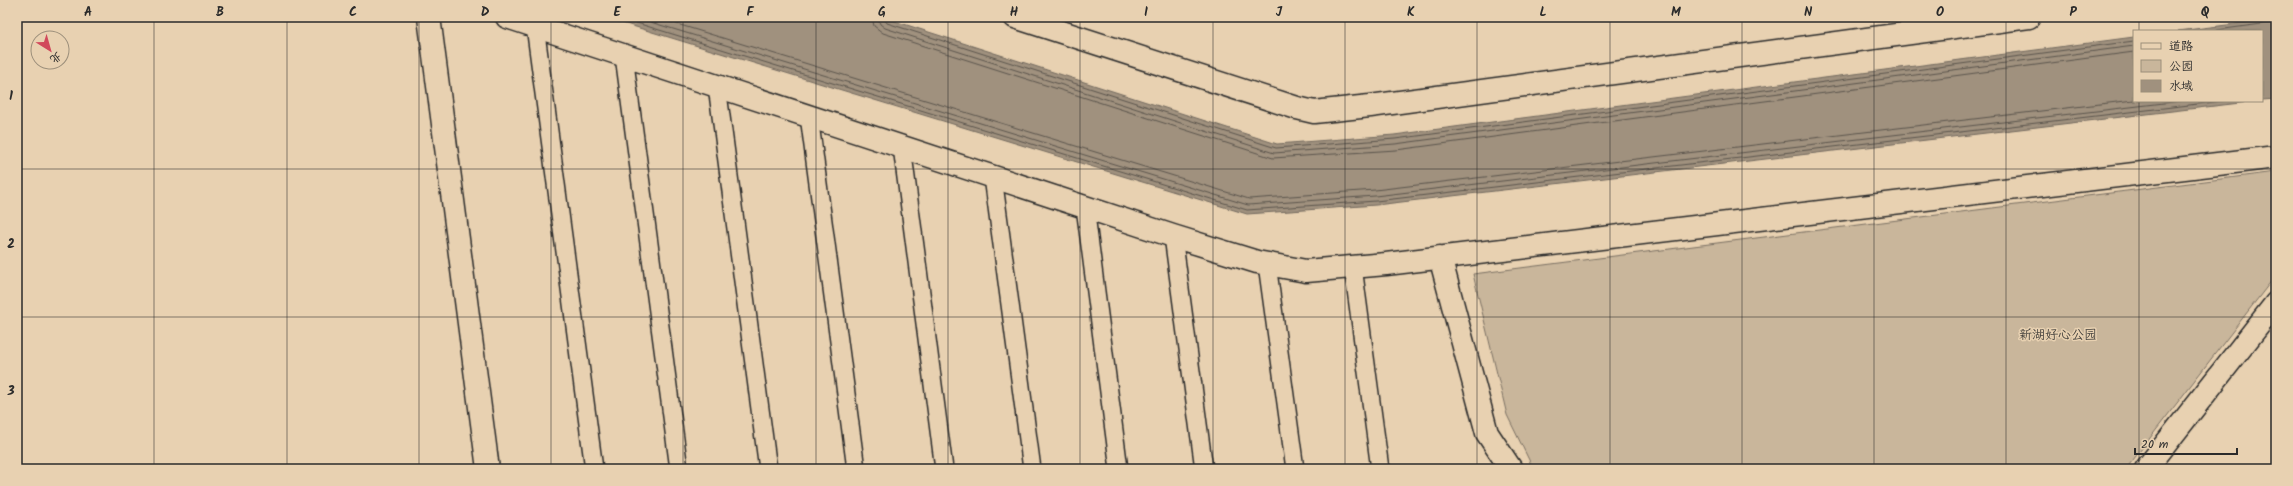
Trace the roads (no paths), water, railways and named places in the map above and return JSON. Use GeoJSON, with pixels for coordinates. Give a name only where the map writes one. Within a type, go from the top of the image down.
{"type":"FeatureCollection","features":[{"type":"Feature","properties":{"kind":"street"},"geometry":{"type":"LineString","coordinates":[[429,17],[488,469]]}},
{"type":"Feature","properties":{"kind":"street"},"geometry":{"type":"LineString","coordinates":[[507,17],[1173,236],[1267,264],[1306,271],[1440,257],[2276,157]]}},
{"type":"Feature","properties":{"kind":"street"},"geometry":{"type":"LineString","coordinates":[[1015,17],[1297,108],[1314,112],[1370,106],[2029,17]]}},
{"type":"Feature","properties":{"kind":"street"},"geometry":{"type":"LineString","coordinates":[[1440,257],[1487,433],[1511,469]]}},
{"type":"Feature","properties":{"kind":"street"},"geometry":{"type":"LineString","coordinates":[[2146,469],[2276,303]]}},
{"type":"Feature","properties":{"kind":"lane"},"geometry":{"type":"LineString","coordinates":[[535,26],[594,469]]}},
{"type":"Feature","properties":{"kind":"lane"},"geometry":{"type":"LineString","coordinates":[[624,56],[679,469]]}},
{"type":"Feature","properties":{"kind":"lane"},"geometry":{"type":"LineString","coordinates":[[717,86],[768,469]]}},
{"type":"Feature","properties":{"kind":"lane"},"geometry":{"type":"LineString","coordinates":[[810,116],[856,469]]}},
{"type":"Feature","properties":{"kind":"lane"},"geometry":{"type":"LineString","coordinates":[[902,147],[944,469]]}},
{"type":"Feature","properties":{"kind":"lane"},"geometry":{"type":"LineString","coordinates":[[993,177],[1032,469]]}},
{"type":"Feature","properties":{"kind":"lane"},"geometry":{"type":"LineString","coordinates":[[1084,207],[1119,469]]}},
{"type":"Feature","properties":{"kind":"lane"},"geometry":{"type":"LineString","coordinates":[[1173,236],[1204,469]]}},
{"type":"Feature","properties":{"kind":"lane"},"geometry":{"type":"LineString","coordinates":[[1267,264],[1295,469]]}},
{"type":"Feature","properties":{"kind":"lane"},"geometry":{"type":"LineString","coordinates":[[1353,267],[1380,469]]}},
{"type":"Feature","properties":{"kind":"water"},"geometry":{"type":"Polygon","coordinates":[[[603,17],[882,17],[1277,144],[1394,135],[2133,37],[2133,102],[2249,102],[1376,205],[1247,214],[603,17]]]}},
{"type":"Feature","properties":{"kind":"water"},"geometry":{"type":"Polygon","coordinates":[[[2276,19],[2276,99],[2263,100],[2263,30],[2186,30],[2276,19]]]}},
{"type":"Feature","properties":{"kind":"park label","name":"新湖好心公园"},"geometry":{"type":"Point","coordinates":[2058,335]}}]}
